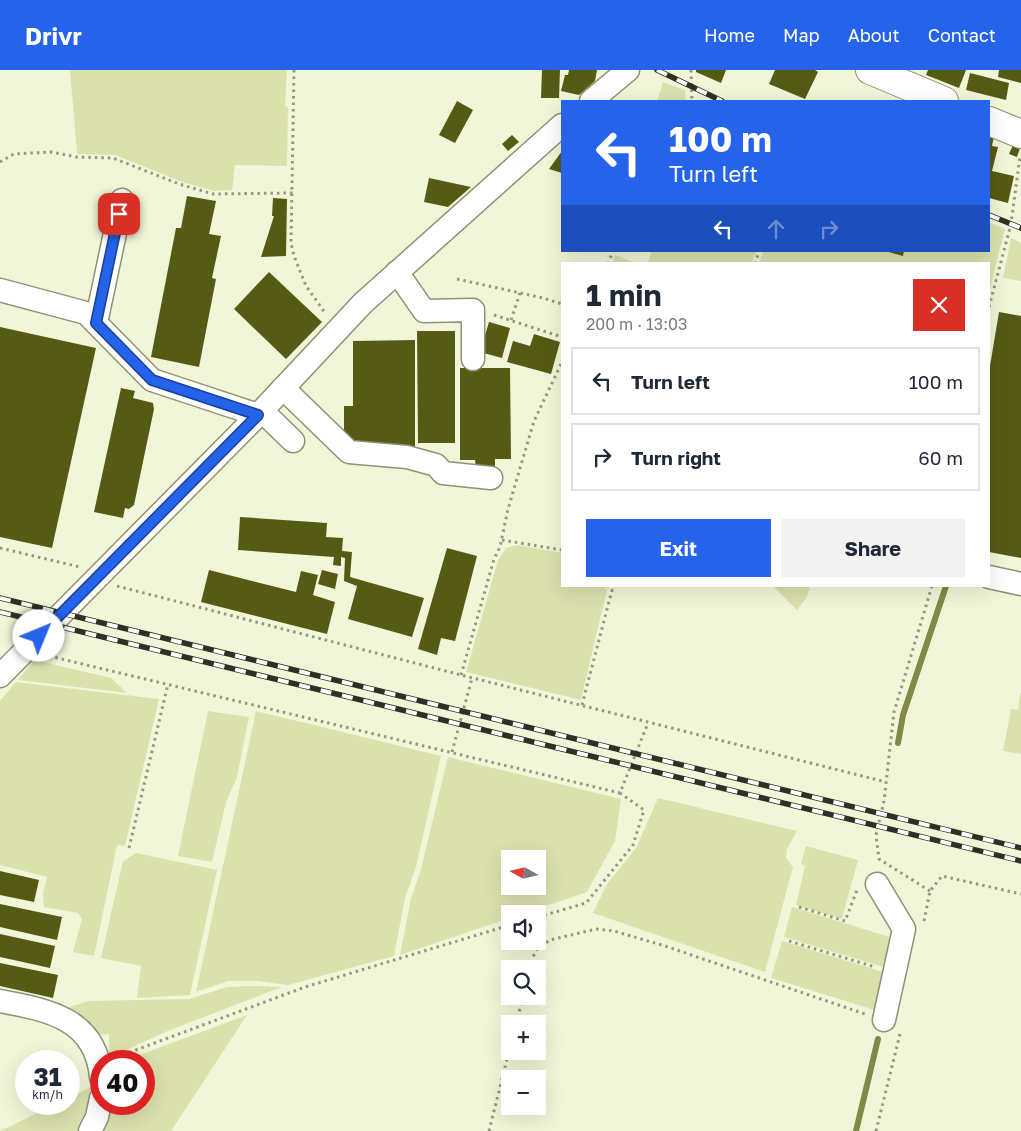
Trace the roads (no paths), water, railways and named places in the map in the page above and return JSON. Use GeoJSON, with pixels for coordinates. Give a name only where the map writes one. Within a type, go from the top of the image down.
{"type":"FeatureCollection","features":[{"type":"Feature","properties":{"kind":"highway"},"geometry":{"type":"LineString","coordinates":[[870,70],[942,100]]}},
{"type":"Feature","properties":{"kind":"highway"},"geometry":{"type":"LineString","coordinates":[[990,120],[1021,134]]}},
{"type":"Feature","properties":{"kind":"street"},"geometry":{"type":"LineString","coordinates":[[592,100],[628,70]]}},
{"type":"Feature","properties":{"kind":"street"},"geometry":{"type":"LineString","coordinates":[[0,676],[284,388],[337,331],[356,302],[397,272],[561,126]]}},
{"type":"Feature","properties":{"kind":"street"},"geometry":{"type":"LineString","coordinates":[[96,323],[122,200]]}},
{"type":"Feature","properties":{"kind":"street"},"geometry":{"type":"LineString","coordinates":[[397,272],[424,311],[473,310],[473,359]]}},
{"type":"Feature","properties":{"kind":"street"},"geometry":{"type":"LineString","coordinates":[[0,290],[86,313],[152,380],[260,413],[293,441]]}},
{"type":"Feature","properties":{"kind":"street"},"geometry":{"type":"LineString","coordinates":[[284,388],[349,452],[407,456],[436,465],[443,473],[491,478]]}},
{"type":"Feature","properties":{"kind":"street"},"geometry":{"type":"LineString","coordinates":[[990,577],[1021,584]]}},
{"type":"Feature","properties":{"kind":"street"},"geometry":{"type":"LineString","coordinates":[[868,884],[904,930],[884,1020]]}},
{"type":"Feature","properties":{"kind":"street"},"geometry":{"type":"LineString","coordinates":[[0,1000],[54,1013],[83,1032],[94,1050]]}},
{"type":"Feature","properties":{"kind":"street"},"geometry":{"type":"LineString","coordinates":[[90,1131],[97,1115]]}},
{"type":"Feature","properties":{"kind":"waterway"},"geometry":{"type":"LineString","coordinates":[[898,743],[903,715],[946,587]]}},
{"type":"Feature","properties":{"kind":"waterway"},"geometry":{"type":"LineString","coordinates":[[856,1131],[878,1039]]}},
{"type":"Feature","properties":{"kind":"railway"},"geometry":{"type":"LineString","coordinates":[[657,70],[720,100]]}},
{"type":"Feature","properties":{"kind":"railway"},"geometry":{"type":"LineString","coordinates":[[990,215],[1021,228]]}},
{"type":"Feature","properties":{"kind":"railway"},"geometry":{"type":"LineString","coordinates":[[0,598],[1021,848]]}},
{"type":"Feature","properties":{"kind":"railway"},"geometry":{"type":"LineString","coordinates":[[0,612],[1021,861]]}}]}
